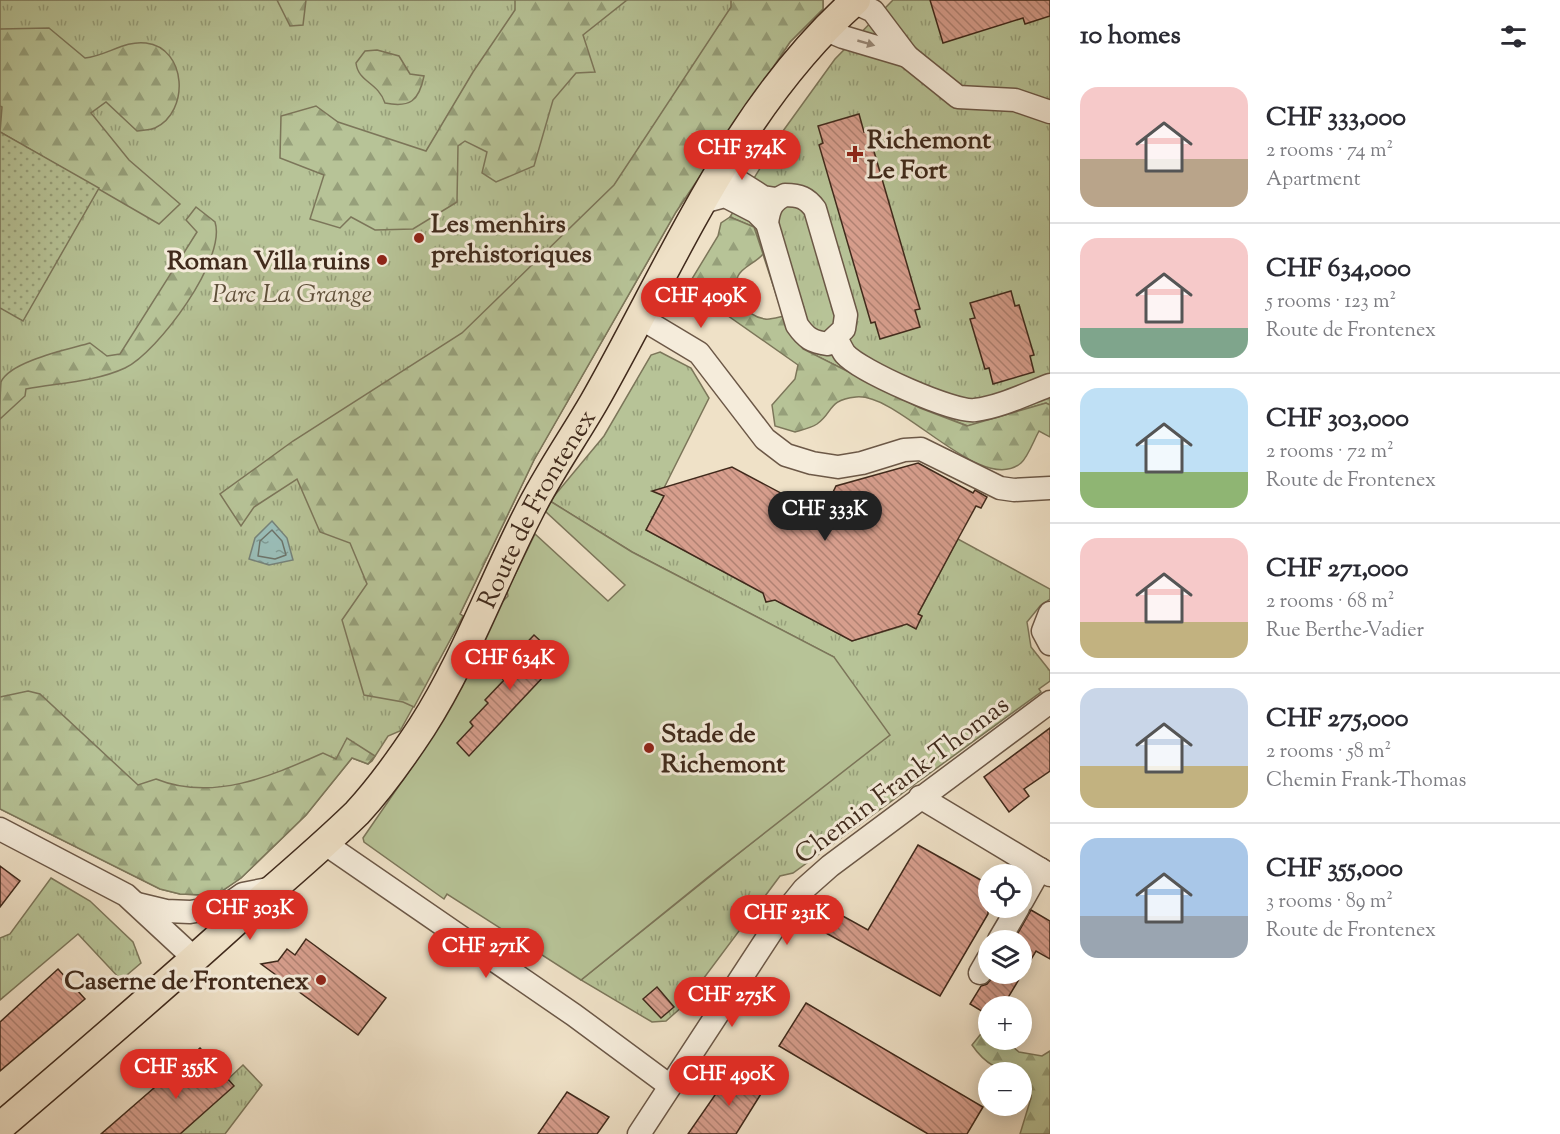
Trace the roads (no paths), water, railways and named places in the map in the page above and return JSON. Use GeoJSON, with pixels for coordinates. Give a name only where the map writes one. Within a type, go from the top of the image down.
{"type":"FeatureCollection","features":[{"type":"Feature","properties":{"kind":"main road","name":"Route de Frontenex"},"geometry":{"type":"LineString","coordinates":[[0,1127],[195,959],[324,843],[373,795],[423,725],[556,460],[593,403],[703,202],[792,64],[852,1]]}},
{"type":"Feature","properties":{"kind":"street"},"geometry":{"type":"LineString","coordinates":[[884,23],[885,0]]}},
{"type":"Feature","properties":{"kind":"street"},"geometry":{"type":"LineString","coordinates":[[852,1],[868,7],[884,23],[907,56],[958,97],[1015,100],[1050,112]]}},
{"type":"Feature","properties":{"kind":"street"},"geometry":{"type":"LineString","coordinates":[[824,29],[907,56]]}},
{"type":"Feature","properties":{"kind":"street"},"geometry":{"type":"LineString","coordinates":[[722,171],[763,197],[776,199],[796,195],[808,199],[815,209],[846,315],[844,329],[828,344],[815,343],[806,338],[798,325],[767,222],[769,210],[776,199]]}},
{"type":"Feature","properties":{"kind":"street"},"geometry":{"type":"LineString","coordinates":[[703,202],[725,196],[756,212],[767,222]]}},
{"type":"Feature","properties":{"kind":"street"},"geometry":{"type":"LineString","coordinates":[[639,317],[699,353],[765,440],[786,455],[798,460],[826,466],[849,466],[904,450],[921,450],[1000,488],[1014,490],[1050,488]]}},
{"type":"Feature","properties":{"kind":"street"},"geometry":{"type":"LineString","coordinates":[[836,338],[846,355],[870,371],[931,400],[958,409],[974,411],[1050,386]]}},
{"type":"Feature","properties":{"kind":"street"},"geometry":{"type":"LineString","coordinates":[[1050,613],[1043,631],[1050,644]]}},
{"type":"Feature","properties":{"kind":"street","name":"Chemin Frank-Thomas"},"geometry":{"type":"LineString","coordinates":[[639,1134],[779,920],[804,889],[867,837],[1050,702]]}},
{"type":"Feature","properties":{"kind":"street"},"geometry":{"type":"LineString","coordinates":[[920,797],[1045,872],[1032,888]]}},
{"type":"Feature","properties":{"kind":"street"},"geometry":{"type":"LineString","coordinates":[[0,829],[112,886],[136,903],[195,959]]}},
{"type":"Feature","properties":{"kind":"street"},"geometry":{"type":"LineString","coordinates":[[324,843],[574,1015],[670,1086]]}},
{"type":"Feature","properties":{"kind":"street"},"geometry":{"type":"LineString","coordinates":[[136,903],[166,911],[190,912],[226,906],[243,894],[273,888]]}},
{"type":"Feature","properties":{"kind":"water"},"geometry":{"type":"Polygon","coordinates":[[[272,521],[287,538],[293,560],[269,565],[249,559],[255,538],[272,521]]]}},
{"type":"Feature","properties":{"kind":"place","name":"Richemont Le Fort"},"geometry":{"type":"Point","coordinates":[855,154]}},
{"type":"Feature","properties":{"kind":"place","name":"Les menhirs prehistoriques"},"geometry":{"type":"Point","coordinates":[419,238]}},
{"type":"Feature","properties":{"kind":"place","name":"Roman Villa ruins"},"geometry":{"type":"Point","coordinates":[382,260]}},
{"type":"Feature","properties":{"kind":"place","name":"Stade de Richemont"},"geometry":{"type":"Point","coordinates":[649,748]}},
{"type":"Feature","properties":{"kind":"place","name":"Caserne de Frontenex"},"geometry":{"type":"Point","coordinates":[321,980]}},
{"type":"Feature","properties":{"kind":"park label","name":"Parc La Grange"},"geometry":{"type":"Point","coordinates":[292,293]}}]}
